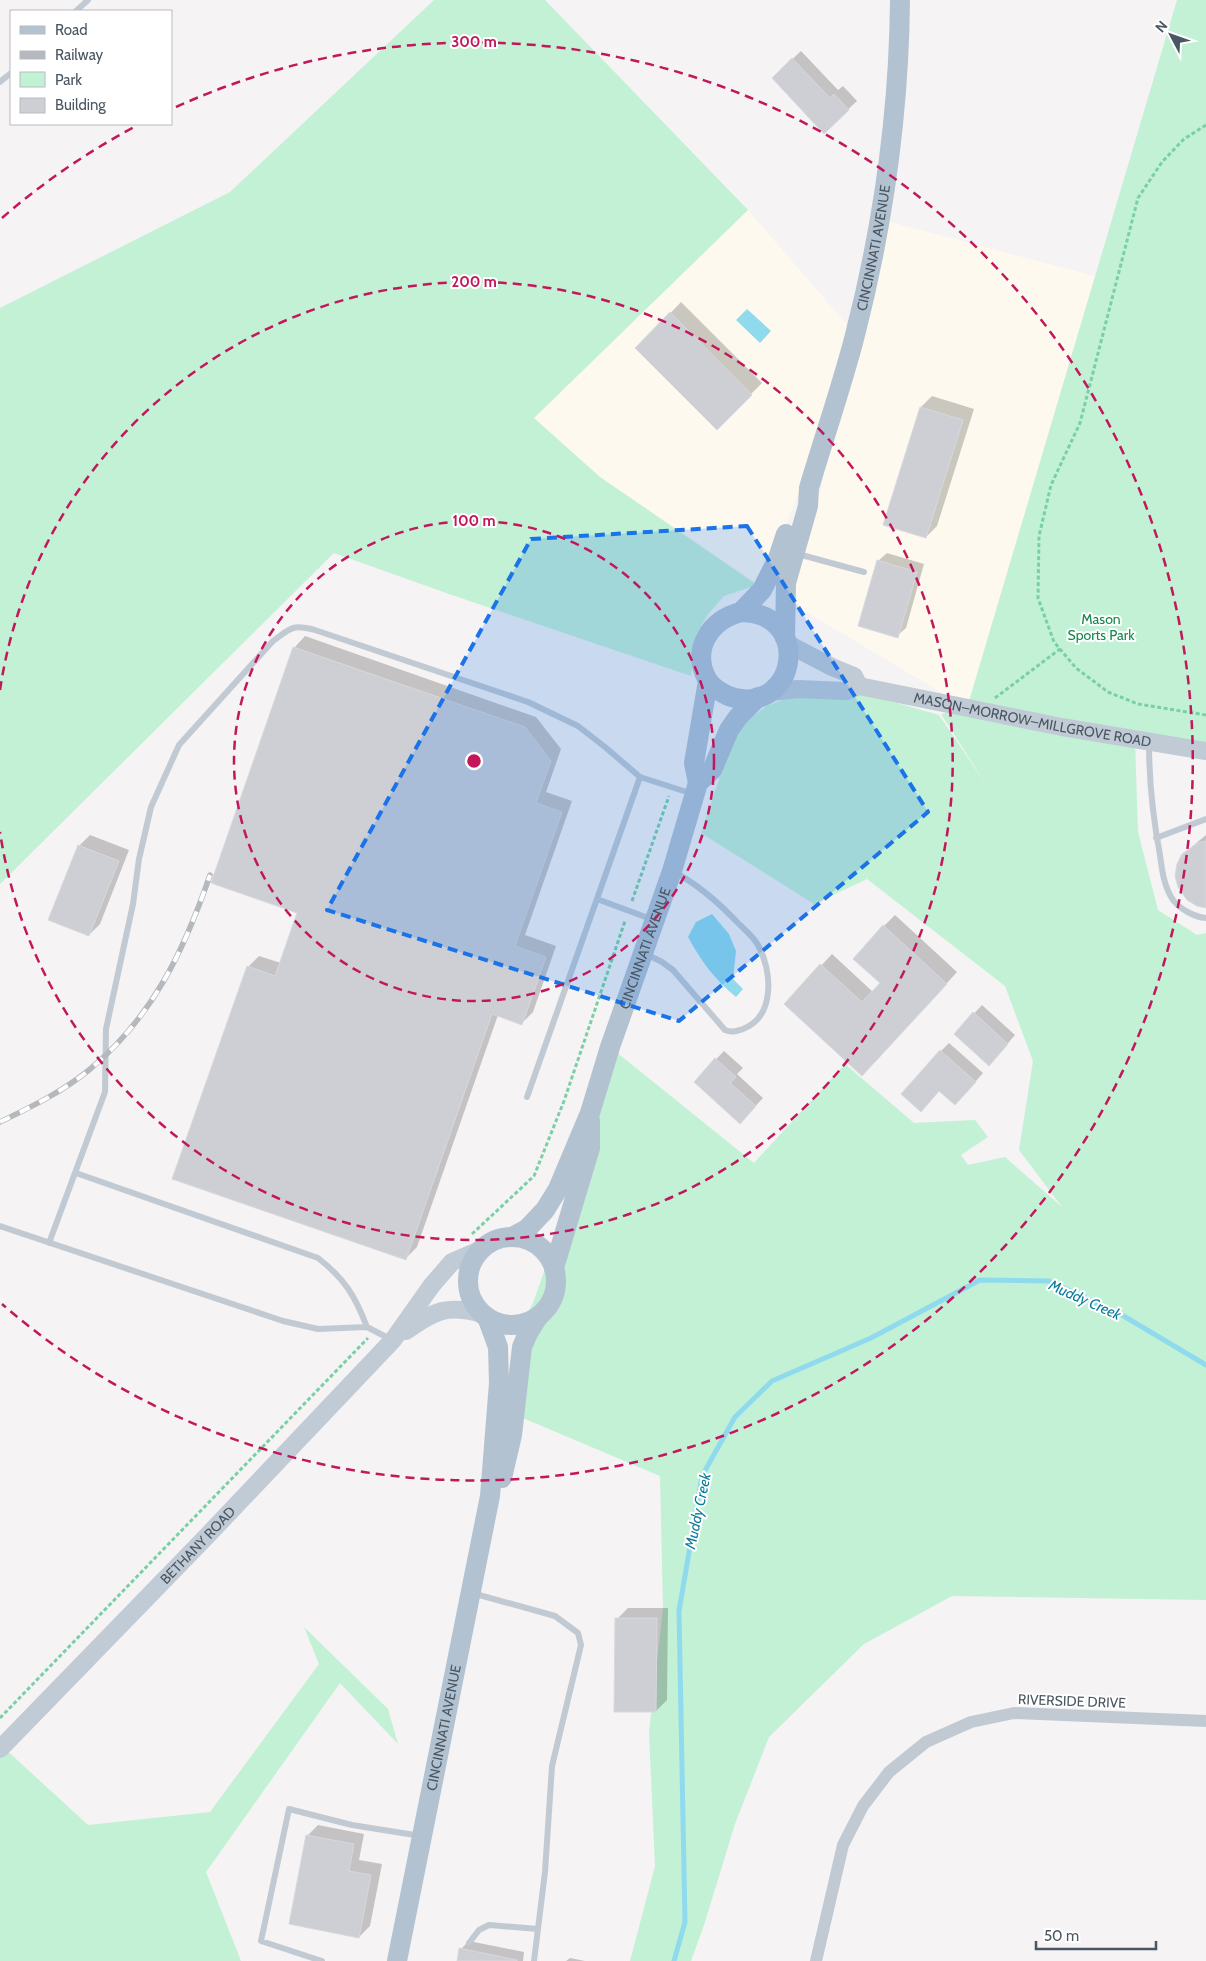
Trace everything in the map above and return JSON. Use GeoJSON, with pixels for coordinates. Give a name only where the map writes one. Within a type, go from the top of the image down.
{"type":"FeatureCollection","features":[{"type":"Feature","properties":{"kind":"main road","name":"CINCINNATI AVENUE"},"geometry":{"type":"LineString","coordinates":[[787,641],[786,583],[808,506],[809,488],[855,335],[875,241],[895,98],[900,0]]}},
{"type":"Feature","properties":{"kind":"main road","name":"CINCINNATI AVENUE"},"geometry":{"type":"LineString","coordinates":[[741,612],[762,590],[778,558],[797,503],[809,488]]}},
{"type":"Feature","properties":{"kind":"main road"},"geometry":{"type":"LineString","coordinates":[[741,612],[756,614],[771,620],[779,627],[787,641],[790,656],[784,676],[764,694],[741,699],[730,697],[708,681],[702,656],[707,635],[721,620],[741,612]]}},
{"type":"Feature","properties":{"kind":"main road","name":"MASON–MORROW–MILLGROVE ROAD"},"geometry":{"type":"LineString","coordinates":[[787,641],[832,668],[854,676],[860,686]]}},
{"type":"Feature","properties":{"kind":"main road","name":"CINCINNATI AVENUE"},"geometry":{"type":"LineString","coordinates":[[512,1238],[527,1229],[545,1210],[558,1190],[590,1113],[672,871],[696,789],[694,763],[708,681]]}},
{"type":"Feature","properties":{"kind":"main road","name":"MASON–MORROW–MILLGROVE ROAD"},"geometry":{"type":"LineString","coordinates":[[764,694],[798,689],[846,691],[860,686],[1062,728],[1206,751]]}},
{"type":"Feature","properties":{"kind":"main road","name":"CINCINNATI AVENUE"},"geometry":{"type":"LineString","coordinates":[[696,789],[712,770],[729,730],[738,717],[764,694]]}},
{"type":"Feature","properties":{"kind":"main road","name":"CINCINNATI AVENUE"},"geometry":{"type":"LineString","coordinates":[[554,1268],[590,1148],[590,1113]]}},
{"type":"Feature","properties":{"kind":"main road"},"geometry":{"type":"LineString","coordinates":[[512,1238],[524,1238],[538,1245],[549,1256],[554,1268],[556,1285],[552,1300],[545,1311],[538,1317],[521,1325],[506,1325],[484,1316],[473,1302],[469,1289],[468,1275],[473,1262],[474,1245],[512,1238]]}},
{"type":"Feature","properties":{"kind":"main road","name":"BETHANY ROAD"},"geometry":{"type":"LineString","coordinates":[[0,1748],[212,1531],[393,1340],[452,1262],[474,1245]]}},
{"type":"Feature","properties":{"kind":"main road","name":"BETHANY ROAD"},"geometry":{"type":"LineString","coordinates":[[393,1340],[423,1319],[442,1310],[463,1308],[484,1316]]}},
{"type":"Feature","properties":{"kind":"main road","name":"CINCINNATI AVENUE"},"geometry":{"type":"LineString","coordinates":[[397,1961],[490,1496],[499,1383],[498,1347],[484,1316]]}},
{"type":"Feature","properties":{"kind":"main road","name":"CINCINNATI AVENUE"},"geometry":{"type":"LineString","coordinates":[[490,1496],[500,1486],[512,1435],[522,1347],[538,1317]]}},
{"type":"Feature","properties":{"kind":"street","name":"RIVERSIDE DRIVE"},"geometry":{"type":"LineString","coordinates":[[816,1961],[843,1844],[864,1806],[889,1772],[926,1742],[970,1722],[1014,1713],[1206,1721]]}},
{"type":"Feature","properties":{"kind":"lane"},"geometry":{"type":"LineString","coordinates":[[77,10],[88,0]]}},
{"type":"Feature","properties":{"kind":"lane"},"geometry":{"type":"LineString","coordinates":[[0,82],[10,74]]}},
{"type":"Feature","properties":{"kind":"lane"},"geometry":{"type":"LineString","coordinates":[[794,553],[864,572]]}},
{"type":"Feature","properties":{"kind":"lane"},"geometry":{"type":"LineString","coordinates":[[50,1244],[105,1092],[106,1029],[133,904],[139,859],[151,807],[179,745],[272,641],[287,630],[298,626],[315,630],[528,702],[578,726],[640,777],[672,787],[696,789]]}},
{"type":"Feature","properties":{"kind":"lane"},"geometry":{"type":"LineString","coordinates":[[1150,742],[1152,810],[1156,838],[1168,891],[1174,901],[1192,914],[1206,918]]}},
{"type":"Feature","properties":{"kind":"lane"},"geometry":{"type":"LineString","coordinates":[[527,1097],[640,777]]}},
{"type":"Feature","properties":{"kind":"lane"},"geometry":{"type":"LineString","coordinates":[[1156,838],[1206,819]]}},
{"type":"Feature","properties":{"kind":"lane"},"geometry":{"type":"LineString","coordinates":[[643,953],[662,962],[673,970],[725,1030],[734,1032],[746,1028],[756,1021],[768,1000],[764,959],[757,944],[717,901],[692,882],[672,871]]}},
{"type":"Feature","properties":{"kind":"lane"},"geometry":{"type":"LineString","coordinates":[[597,899],[655,921]]}},
{"type":"Feature","properties":{"kind":"lane"},"geometry":{"type":"LineString","coordinates":[[76,1173],[318,1258],[336,1272],[356,1298],[367,1327],[393,1340]]}},
{"type":"Feature","properties":{"kind":"lane"},"geometry":{"type":"LineString","coordinates":[[0,1226],[283,1321],[318,1330],[367,1327]]}},
{"type":"Feature","properties":{"kind":"lane"},"geometry":{"type":"LineString","coordinates":[[471,1593],[555,1616],[578,1633],[581,1645],[552,1766],[545,1872],[534,1961]]}},
{"type":"Feature","properties":{"kind":"lane"},"geometry":{"type":"LineString","coordinates":[[322,1961],[260,1941],[290,1809],[352,1825],[422,1837]]}},
{"type":"Feature","properties":{"kind":"lane"},"geometry":{"type":"LineString","coordinates":[[469,1943],[479,1930],[489,1925],[538,1929]]}},
{"type":"Feature","properties":{"kind":"path"},"geometry":{"type":"LineString","coordinates":[[1206,125],[1184,139],[1168,156],[1138,198],[1080,423],[1051,485],[1039,536],[1038,598],[1054,642],[1076,668],[1108,692],[1138,704],[1206,715]]}},
{"type":"Feature","properties":{"kind":"path"},"geometry":{"type":"LineString","coordinates":[[994,698],[1060,649]]}},
{"type":"Feature","properties":{"kind":"path"},"geometry":{"type":"LineString","coordinates":[[474,1245],[534,1176],[564,1101],[672,787]]}},
{"type":"Feature","properties":{"kind":"path"},"geometry":{"type":"LineString","coordinates":[[0,1718],[374,1332]]}},
{"type":"Feature","properties":{"kind":"highlighted area"},"geometry":{"type":"Polygon","coordinates":[[[747,526],[928,812],[679,1021],[327,910],[531,539],[747,526]]]}},
{"type":"Feature","properties":{"kind":"shaded area"},"geometry":{"type":"Polygon","coordinates":[[[748,210],[855,334],[879,219],[1095,276],[967,708],[793,604],[790,589],[805,531],[821,490],[835,403],[761,586],[600,477],[534,418],[748,210]]]}},
{"type":"Feature","properties":{"kind":"green space"},"geometry":{"type":"Polygon","coordinates":[[[434,0],[545,0],[748,210],[534,418],[600,477],[757,585],[724,596],[708,614],[696,635],[691,676],[334,553],[0,884],[0,308],[230,192],[434,0]]]}},
{"type":"Feature","properties":{"kind":"green space","name":"Mason Sports Park"},"geometry":{"type":"Polygon","coordinates":[[[1177,0],[1206,0],[1206,751],[1135,740],[1138,832],[1158,910],[1197,935],[1206,933],[1206,1600],[952,1596],[864,1644],[769,1737],[735,1824],[691,1961],[630,1961],[655,1866],[649,1732],[663,1608],[660,1476],[511,1413],[535,1318],[527,1314],[533,1303],[557,1235],[610,1047],[754,1163],[845,1064],[914,1123],[975,1120],[988,1137],[961,1155],[968,1165],[1005,1157],[1062,1207],[1019,1150],[1033,1061],[1005,986],[867,879],[814,904],[701,833],[730,747],[746,721],[767,706],[787,698],[862,693],[939,715],[987,786],[941,714],[967,708],[1177,0]]]}},
{"type":"Feature","properties":{"kind":"green space"},"geometry":{"type":"Polygon","coordinates":[[[304,1627],[388,1709],[398,1744],[340,1683],[206,1872],[241,1961],[0,1961],[0,1749],[2,1746],[88,1825],[210,1812],[319,1664],[304,1627]]]}},
{"type":"Feature","properties":{"kind":"water"},"geometry":{"type":"Polygon","coordinates":[[[747,309],[771,331],[760,343],[736,320],[747,309]]]}},
{"type":"Feature","properties":{"kind":"water"},"geometry":{"type":"Polygon","coordinates":[[[712,914],[729,934],[736,951],[733,979],[743,989],[736,997],[709,970],[688,937],[696,922],[712,914]]]}},
{"type":"Feature","properties":{"kind":"building"},"geometry":{"type":"Polygon","coordinates":[[[792,58],[830,98],[834,94],[849,110],[824,134],[772,78],[792,58]]]}},
{"type":"Feature","properties":{"kind":"building"},"geometry":{"type":"Polygon","coordinates":[[[670,312],[752,395],[717,430],[635,348],[670,312]]]}},
{"type":"Feature","properties":{"kind":"building"},"geometry":{"type":"Polygon","coordinates":[[[920,407],[963,420],[926,538],[883,525],[920,407]]]}},
{"type":"Feature","properties":{"kind":"building"},"geometry":{"type":"Polygon","coordinates":[[[877,560],[917,572],[898,638],[858,626],[877,560]]]}},
{"type":"Feature","properties":{"kind":"building"},"geometry":{"type":"Polygon","coordinates":[[[293,647],[525,727],[551,761],[536,803],[562,812],[515,946],[546,957],[522,1025],[492,1014],[406,1260],[172,1179],[247,966],[275,976],[297,913],[211,883],[293,647]]]}},
{"type":"Feature","properties":{"kind":"building"},"geometry":{"type":"Polygon","coordinates":[[[1206,841],[1206,908],[1197,906],[1187,900],[1178,887],[1175,876],[1177,864],[1182,854],[1198,843],[1206,841]]]}},
{"type":"Feature","properties":{"kind":"building"},"geometry":{"type":"Polygon","coordinates":[[[78,845],[119,861],[89,936],[48,920],[78,845]]]}},
{"type":"Feature","properties":{"kind":"building"},"geometry":{"type":"Polygon","coordinates":[[[883,925],[947,984],[862,1076],[784,1004],[820,964],[862,1002],[880,983],[853,959],[883,925]]]}},
{"type":"Feature","properties":{"kind":"building"},"geometry":{"type":"Polygon","coordinates":[[[973,1012],[1008,1044],[989,1066],[954,1034],[973,1012]]]}},
{"type":"Feature","properties":{"kind":"building"},"geometry":{"type":"Polygon","coordinates":[[[940,1050],[976,1082],[955,1105],[939,1091],[921,1112],[901,1094],[940,1050]]]}},
{"type":"Feature","properties":{"kind":"building"},"geometry":{"type":"Polygon","coordinates":[[[715,1058],[736,1077],[730,1083],[756,1106],[740,1124],[694,1082],[715,1058]]]}},
{"type":"Feature","properties":{"kind":"building"},"geometry":{"type":"Polygon","coordinates":[[[615,1618],[657,1618],[656,1712],[614,1712],[615,1618]]]}},
{"type":"Feature","properties":{"kind":"building"},"geometry":{"type":"Polygon","coordinates":[[[306,1835],[354,1844],[349,1871],[371,1875],[359,1938],[289,1924],[306,1835]]]}},
{"type":"Feature","properties":{"kind":"building"},"geometry":{"type":"Polygon","coordinates":[[[459,1948],[517,1960],[517,1961],[457,1961],[459,1948]]]}},
{"type":"Feature","properties":{"kind":"waterway","name":"Muddy Creek"},"geometry":{"type":"LineString","coordinates":[[674,1961],[685,1922],[679,1611],[702,1476],[735,1417],[772,1381],[871,1338],[980,1280],[1049,1281],[1122,1315],[1206,1365]]}},
{"type":"Feature","properties":{"kind":"railway"},"geometry":{"type":"LineString","coordinates":[[0,1122],[46,1099],[79,1078],[111,1050],[131,1028],[148,1005],[177,956],[210,875]]}}]}
